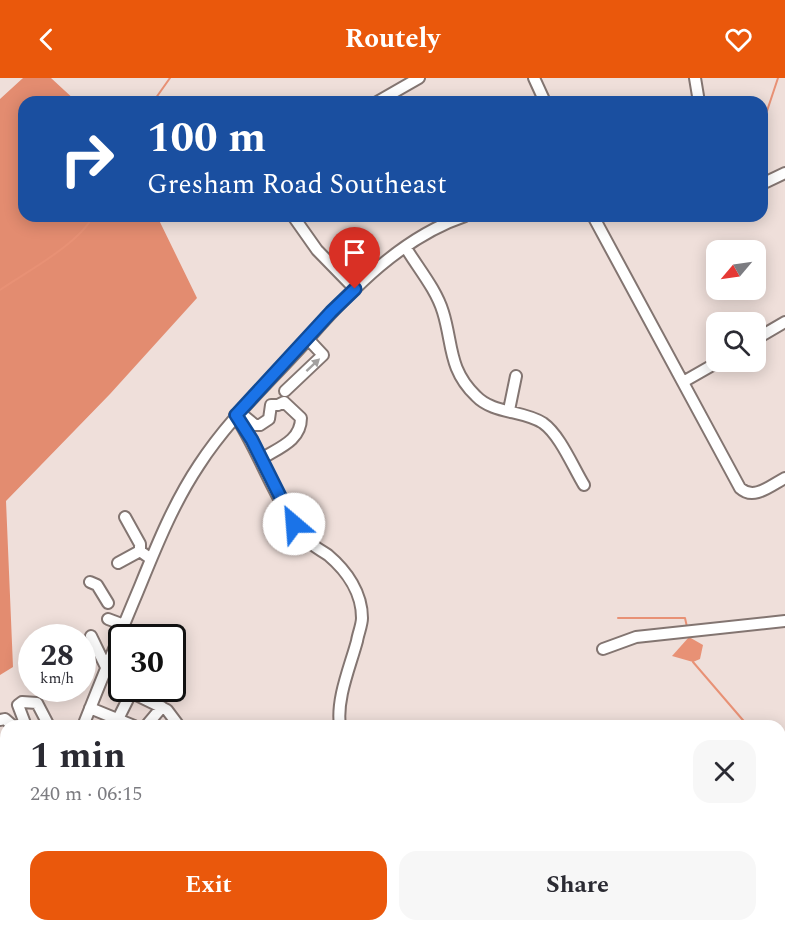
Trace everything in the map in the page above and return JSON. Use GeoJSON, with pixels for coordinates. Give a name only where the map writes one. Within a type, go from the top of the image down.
{"type":"FeatureCollection","features":[{"type":"Feature","properties":{"kind":"street"},"geometry":{"type":"LineString","coordinates":[[388,96],[419,78]]}},
{"type":"Feature","properties":{"kind":"street"},"geometry":{"type":"LineString","coordinates":[[534,78],[542,96]]}},
{"type":"Feature","properties":{"kind":"street"},"geometry":{"type":"LineString","coordinates":[[695,78],[698,96]]}},
{"type":"Feature","properties":{"kind":"street"},"geometry":{"type":"LineString","coordinates":[[768,181],[785,173]]}},
{"type":"Feature","properties":{"kind":"street"},"geometry":{"type":"LineString","coordinates":[[297,222],[317,250],[355,289]]}},
{"type":"Feature","properties":{"kind":"street"},"geometry":{"type":"LineString","coordinates":[[124,624],[181,495],[237,413],[355,289],[406,248],[428,233],[452,222]]}},
{"type":"Feature","properties":{"kind":"street"},"geometry":{"type":"LineString","coordinates":[[596,222],[740,488],[746,493],[755,494],[785,478]]}},
{"type":"Feature","properties":{"kind":"street"},"geometry":{"type":"LineString","coordinates":[[406,248],[443,312],[451,353],[463,380],[477,398],[494,407],[531,417],[545,424],[558,438],[584,485]]}},
{"type":"Feature","properties":{"kind":"street"},"geometry":{"type":"LineString","coordinates":[[766,333],[785,322]]}},
{"type":"Feature","properties":{"kind":"street"},"geometry":{"type":"LineString","coordinates":[[271,405],[278,405],[323,355],[308,339]]}},
{"type":"Feature","properties":{"kind":"street"},"geometry":{"type":"LineString","coordinates":[[683,382],[706,369]]}},
{"type":"Feature","properties":{"kind":"street"},"geometry":{"type":"LineString","coordinates":[[509,411],[516,376]]}},
{"type":"Feature","properties":{"kind":"street"},"geometry":{"type":"LineString","coordinates":[[261,459],[296,437],[301,427],[301,418],[271,378]]}},
{"type":"Feature","properties":{"kind":"street"},"geometry":{"type":"LineString","coordinates":[[237,413],[255,425],[261,425],[269,419],[271,405],[268,392],[263,387]]}},
{"type":"Feature","properties":{"kind":"street"},"geometry":{"type":"LineString","coordinates":[[237,413],[294,524],[309,542],[329,556],[353,583],[359,599],[362,620],[345,684],[339,720]]}},
{"type":"Feature","properties":{"kind":"street"},"geometry":{"type":"LineString","coordinates":[[125,517],[140,544],[140,551]]}},
{"type":"Feature","properties":{"kind":"street"},"geometry":{"type":"LineString","coordinates":[[140,551],[151,559]]}},
{"type":"Feature","properties":{"kind":"street"},"geometry":{"type":"LineString","coordinates":[[118,563],[140,551]]}},
{"type":"Feature","properties":{"kind":"street"},"geometry":{"type":"LineString","coordinates":[[90,582],[97,585],[108,603]]}},
{"type":"Feature","properties":{"kind":"street"},"geometry":{"type":"LineString","coordinates":[[108,619],[121,624]]}},
{"type":"Feature","properties":{"kind":"street"},"geometry":{"type":"LineString","coordinates":[[603,649],[636,637],[785,621]]}},
{"type":"Feature","properties":{"kind":"street"},"geometry":{"type":"LineString","coordinates":[[96,647],[106,668]]}},
{"type":"Feature","properties":{"kind":"street"},"geometry":{"type":"LineString","coordinates":[[85,720],[108,663]]}},
{"type":"Feature","properties":{"kind":"street"},"geometry":{"type":"LineString","coordinates":[[101,679],[108,682]]}},
{"type":"Feature","properties":{"kind":"street"},"geometry":{"type":"LineString","coordinates":[[24,720],[18,705],[22,702],[37,703],[46,720]]}},
{"type":"Feature","properties":{"kind":"street"},"geometry":{"type":"LineString","coordinates":[[112,720],[120,702]]}},
{"type":"Feature","properties":{"kind":"street"},"geometry":{"type":"LineString","coordinates":[[151,702],[168,710],[175,720]]}},
{"type":"Feature","properties":{"kind":"street"},"geometry":{"type":"LineString","coordinates":[[151,720],[162,707]]}},
{"type":"Feature","properties":{"kind":"street"},"geometry":{"type":"LineString","coordinates":[[90,708],[110,720]]}},
{"type":"Feature","properties":{"kind":"shaded area"},"geometry":{"type":"Polygon","coordinates":[[[23,78],[51,78],[70,96],[18,96],[18,222],[160,222],[197,298],[110,394],[6,501],[13,667],[0,675],[0,99],[23,78]]]}},
{"type":"Feature","properties":{"kind":"shaded area"},"geometry":{"type":"Polygon","coordinates":[[[689,637],[703,645],[700,659],[693,662],[672,656],[689,637]]]}},
{"type":"Feature","properties":{"kind":"waterway"},"geometry":{"type":"LineString","coordinates":[[157,96],[170,78]]}},
{"type":"Feature","properties":{"kind":"waterway"},"geometry":{"type":"LineString","coordinates":[[768,108],[778,78]]}},
{"type":"Feature","properties":{"kind":"waterway"},"geometry":{"type":"LineString","coordinates":[[0,290],[64,247],[89,222]]}},
{"type":"Feature","properties":{"kind":"waterway"},"geometry":{"type":"LineString","coordinates":[[618,618],[685,618],[687,627]]}},
{"type":"Feature","properties":{"kind":"waterway"},"geometry":{"type":"LineString","coordinates":[[693,662],[743,720]]}},
{"type":"Feature","properties":{"kind":"route"},"geometry":{"type":"LineString","coordinates":[[294,524],[252,440],[236,415],[355,289]]}}]}
